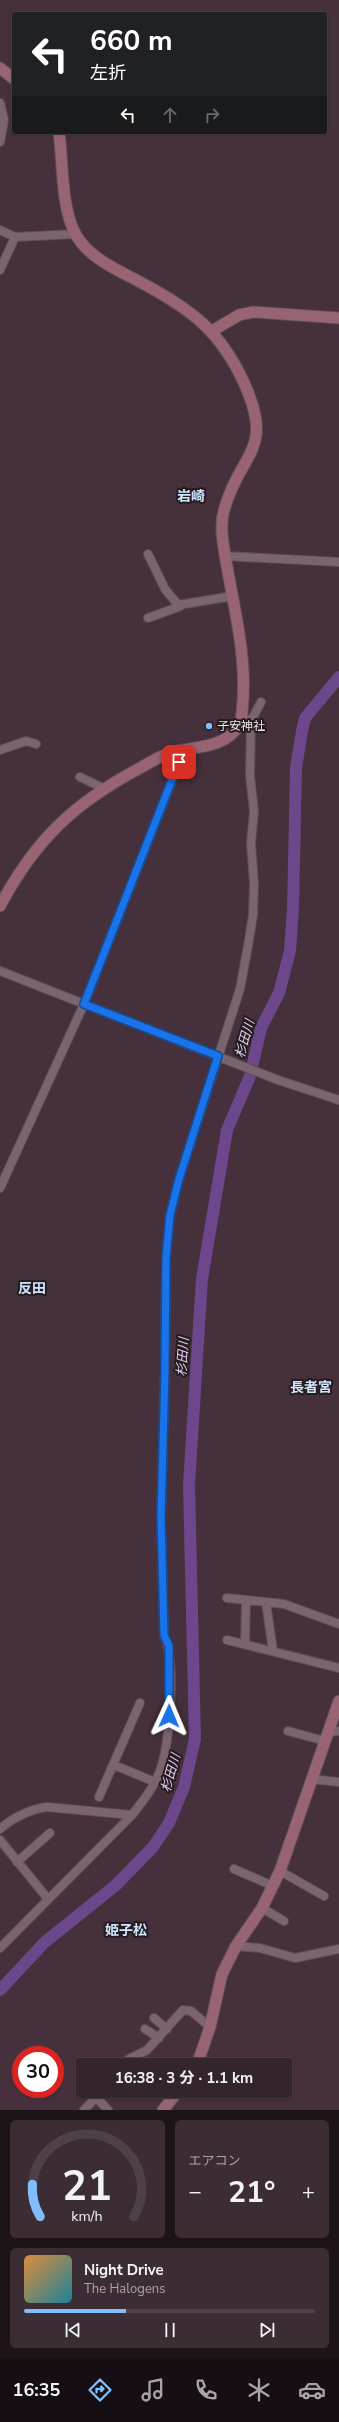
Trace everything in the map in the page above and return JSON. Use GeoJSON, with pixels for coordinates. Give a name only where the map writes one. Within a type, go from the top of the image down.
{"type":"FeatureCollection","features":[{"type":"Feature","properties":{"kind":"street"},"geometry":{"type":"LineString","coordinates":[[1,70],[12,78]]}},
{"type":"Feature","properties":{"kind":"street"},"geometry":{"type":"LineString","coordinates":[[0,103],[4,120],[0,142]]}},
{"type":"Feature","properties":{"kind":"street"},"geometry":{"type":"LineString","coordinates":[[0,1948],[132,1815],[155,1782],[164,1757],[169,1716],[169,1646],[164,1635],[161,1517],[166,1258],[170,1215],[179,1179],[221,1057],[240,989],[252,915],[254,884],[251,843],[254,811],[250,776],[243,655],[226,556],[222,521],[224,508],[253,452],[257,424],[245,385],[212,331],[179,304],[101,260],[86,249],[76,234],[68,211],[59,134]]}},
{"type":"Feature","properties":{"kind":"street"},"geometry":{"type":"LineString","coordinates":[[0,230],[15,237],[76,234]]}},
{"type":"Feature","properties":{"kind":"street"},"geometry":{"type":"LineString","coordinates":[[0,270],[15,237]]}},
{"type":"Feature","properties":{"kind":"street"},"geometry":{"type":"LineString","coordinates":[[212,331],[239,315],[253,312],[339,318]]}},
{"type":"Feature","properties":{"kind":"street"},"geometry":{"type":"LineString","coordinates":[[148,554],[166,589],[173,600],[181,606]]}},
{"type":"Feature","properties":{"kind":"street"},"geometry":{"type":"LineString","coordinates":[[226,556],[339,562]]}},
{"type":"Feature","properties":{"kind":"street"},"geometry":{"type":"LineString","coordinates":[[148,618],[181,606],[233,596]]}},
{"type":"Feature","properties":{"kind":"street"},"geometry":{"type":"LineString","coordinates":[[0,906],[14,879],[45,838],[67,816],[105,789],[171,752],[217,743],[228,738],[261,702]]}},
{"type":"Feature","properties":{"kind":"street"},"geometry":{"type":"LineString","coordinates":[[0,750],[26,741],[36,744]]}},
{"type":"Feature","properties":{"kind":"street"},"geometry":{"type":"LineString","coordinates":[[0,1188],[84,1004],[184,750]]}},
{"type":"Feature","properties":{"kind":"street"},"geometry":{"type":"LineString","coordinates":[[80,777],[105,789]]}},
{"type":"Feature","properties":{"kind":"street"},"geometry":{"type":"LineString","coordinates":[[0,971],[278,1080],[339,1100]]}},
{"type":"Feature","properties":{"kind":"street"},"geometry":{"type":"LineString","coordinates":[[227,1598],[284,1604],[339,1624]]}},
{"type":"Feature","properties":{"kind":"street"},"geometry":{"type":"LineString","coordinates":[[245,1644],[246,1600]]}},
{"type":"Feature","properties":{"kind":"street"},"geometry":{"type":"LineString","coordinates":[[266,1602],[273,1651]]}},
{"type":"Feature","properties":{"kind":"street"},"geometry":{"type":"LineString","coordinates":[[227,1640],[339,1668]]}},
{"type":"Feature","properties":{"kind":"street"},"geometry":{"type":"LineString","coordinates":[[200,2058],[210,2027],[222,1974],[236,1946],[262,1908],[280,1871],[311,1779],[331,1734],[339,1701]]}},
{"type":"Feature","properties":{"kind":"street"},"geometry":{"type":"LineString","coordinates":[[99,1798],[140,1703]]}},
{"type":"Feature","properties":{"kind":"street"},"geometry":{"type":"LineString","coordinates":[[288,1731],[331,1734]]}},
{"type":"Feature","properties":{"kind":"street"},"geometry":{"type":"LineString","coordinates":[[114,1765],[155,1782]]}},
{"type":"Feature","properties":{"kind":"street"},"geometry":{"type":"LineString","coordinates":[[311,1779],[339,1782]]}},
{"type":"Feature","properties":{"kind":"street"},"geometry":{"type":"LineString","coordinates":[[0,1829],[17,1818],[38,1808],[48,1806],[132,1815]]}},
{"type":"Feature","properties":{"kind":"street"},"geometry":{"type":"LineString","coordinates":[[17,1862],[50,1833]]}},
{"type":"Feature","properties":{"kind":"street"},"geometry":{"type":"LineString","coordinates":[[0,1840],[48,1899]]}},
{"type":"Feature","properties":{"kind":"street"},"geometry":{"type":"LineString","coordinates":[[234,1869],[273,1886]]}},
{"type":"Feature","properties":{"kind":"street"},"geometry":{"type":"LineString","coordinates":[[280,1871],[297,1878],[324,1896]]}},
{"type":"Feature","properties":{"kind":"street"},"geometry":{"type":"LineString","coordinates":[[262,1908],[284,1921]]}},
{"type":"Feature","properties":{"kind":"street"},"geometry":{"type":"LineString","coordinates":[[236,1946],[260,1948],[295,1958],[339,1949]]}},
{"type":"Feature","properties":{"kind":"street"},"geometry":{"type":"LineString","coordinates":[[131,2058],[147,2050],[181,2011],[187,2009],[210,2027]]}},
{"type":"Feature","properties":{"kind":"street"},"geometry":{"type":"LineString","coordinates":[[154,2018],[166,2029]]}},
{"type":"Feature","properties":{"kind":"street"},"geometry":{"type":"LineString","coordinates":[[145,2029],[159,2038]]}},
{"type":"Feature","properties":{"kind":"street"},"geometry":{"type":"LineString","coordinates":[[84,2110],[95,2098]]}},
{"type":"Feature","properties":{"kind":"street"},"geometry":{"type":"LineString","coordinates":[[97,2098],[108,2110]]}},
{"type":"Feature","properties":{"kind":"street"},"geometry":{"type":"LineString","coordinates":[[164,2110],[173,2098]]}},
{"type":"Feature","properties":{"kind":"waterway","name":"杉田川"},"geometry":{"type":"LineString","coordinates":[[0,1990],[45,1942],[116,1885],[153,1847],[169,1823],[184,1787],[195,1739],[189,1485],[202,1279],[227,1130],[250,1076],[261,1028],[279,993],[290,951],[293,908],[296,768],[302,731],[305,718],[339,677]]}},
{"type":"Feature","properties":{"kind":"place","name":"子安神社"},"geometry":{"type":"Point","coordinates":[209,726]}},
{"type":"Feature","properties":{"kind":"district","name":"岩崎"},"geometry":{"type":"Point","coordinates":[191,496]}},
{"type":"Feature","properties":{"kind":"district","name":"反田"},"geometry":{"type":"Point","coordinates":[32,1288]}},
{"type":"Feature","properties":{"kind":"district","name":"長者宮"},"geometry":{"type":"Point","coordinates":[311,1387]}},
{"type":"Feature","properties":{"kind":"district","name":"姫子松"},"geometry":{"type":"Point","coordinates":[126,1930]}},
{"type":"Feature","properties":{"kind":"route"},"geometry":{"type":"LineString","coordinates":[[169,1716],[169,1646],[164,1635],[161,1517],[164,1429],[166,1258],[170,1215],[179,1179],[218,1056],[84,1004],[179,762]]}}]}
